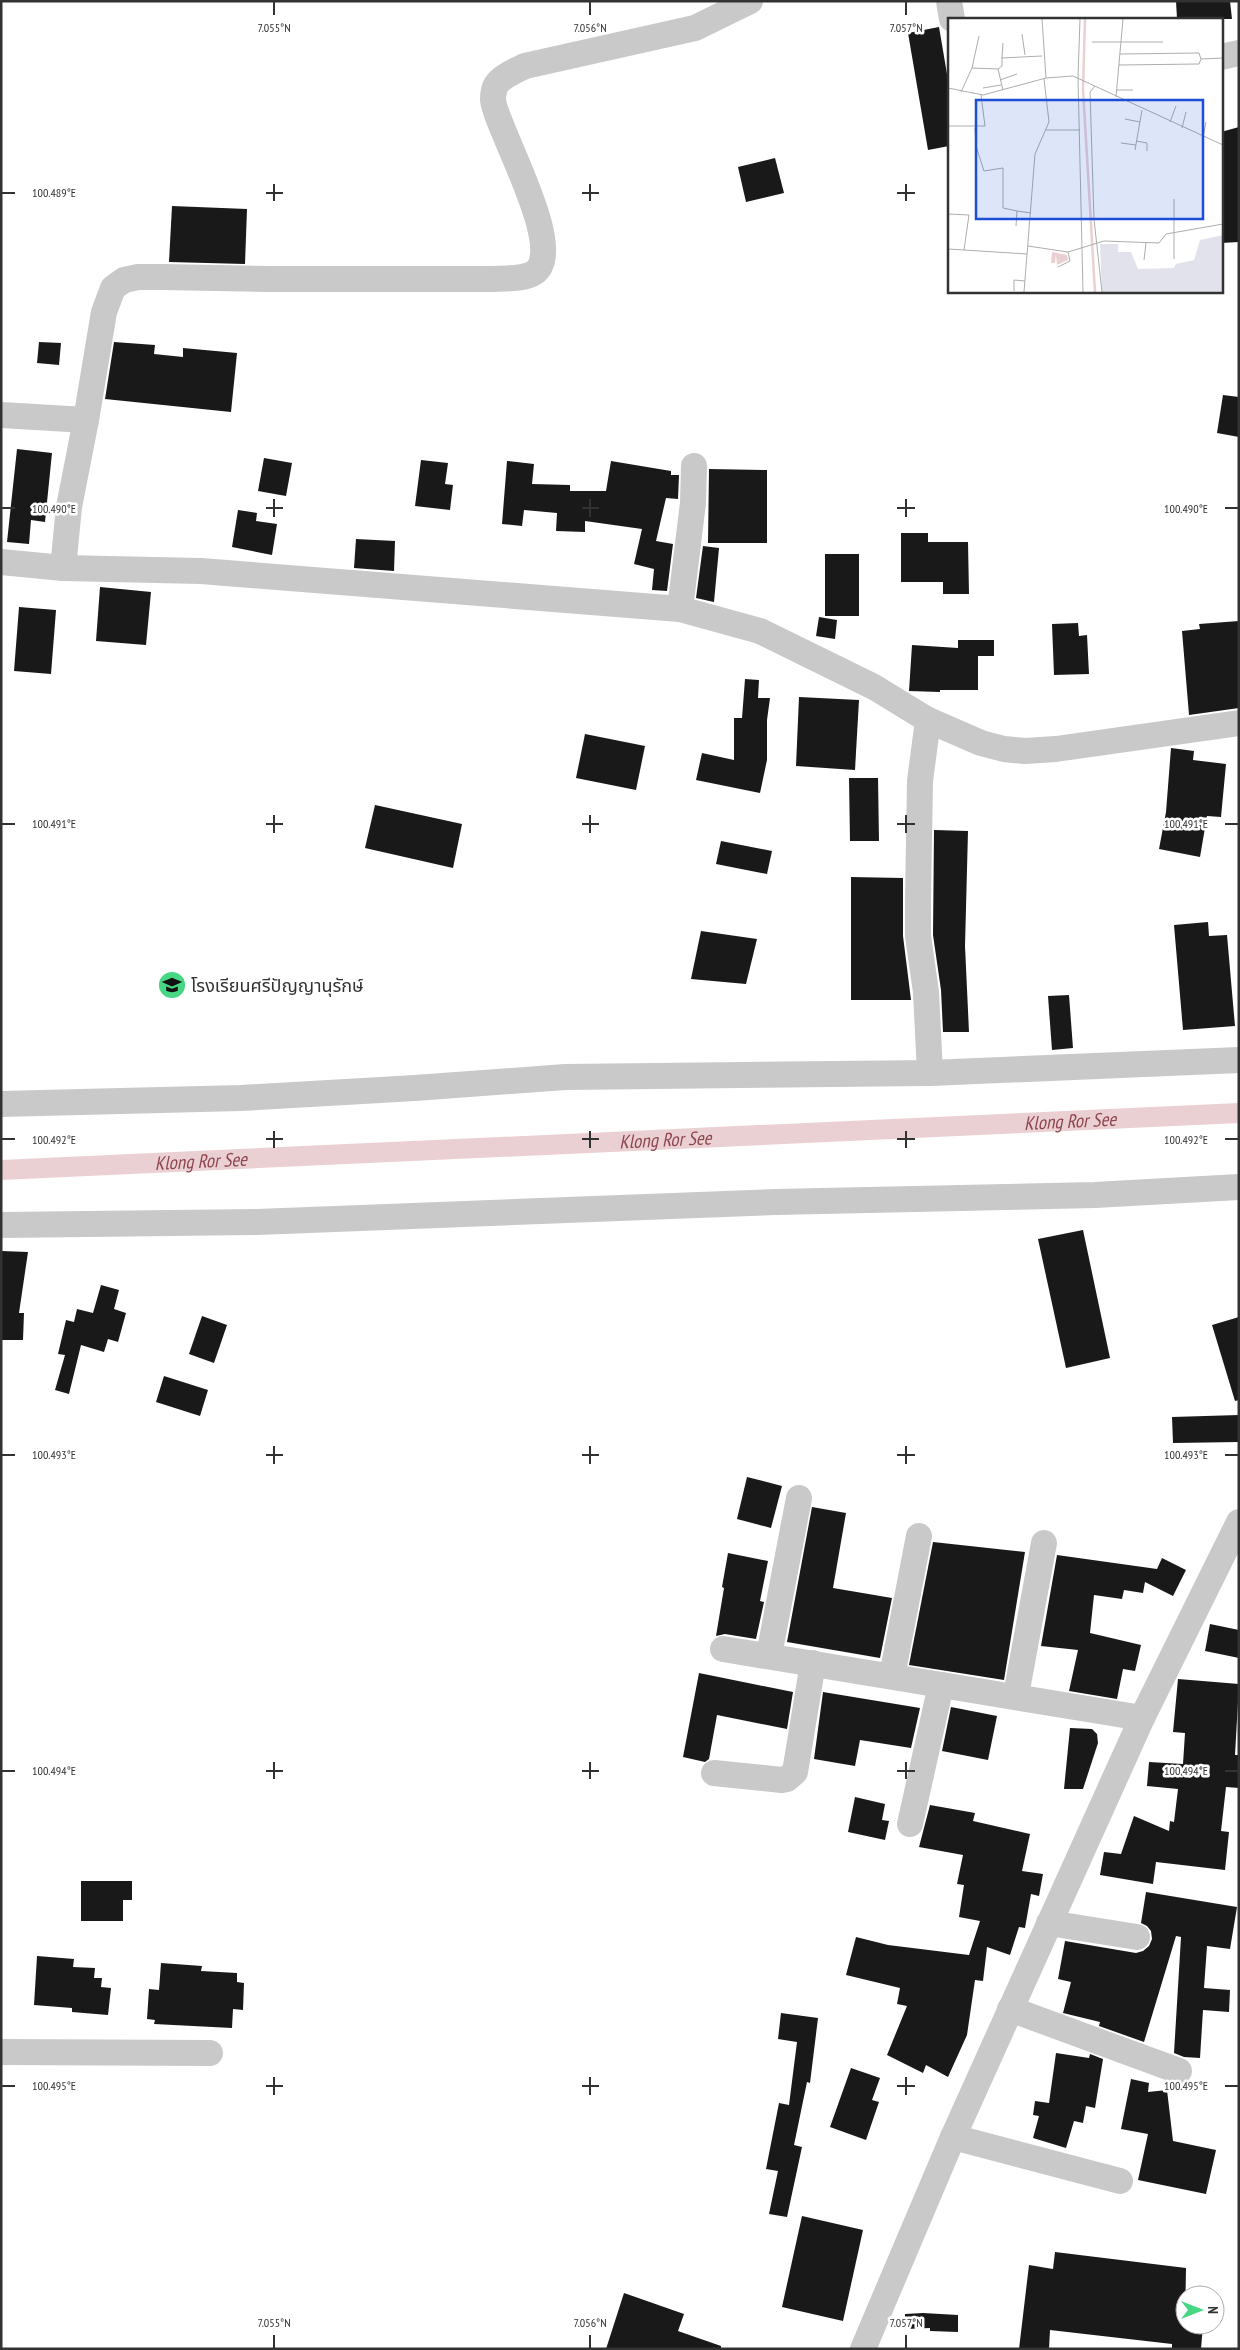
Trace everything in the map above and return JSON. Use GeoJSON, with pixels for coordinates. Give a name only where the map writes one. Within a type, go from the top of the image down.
{"type":"FeatureCollection","features":[{"type":"Feature","properties":{"kind":"street"},"geometry":{"type":"LineString","coordinates":[[64,568],[69,507],[104,312],[113,288],[124,280],[138,277],[163,276],[269,279],[487,279],[523,276],[534,273],[540,266],[544,251],[541,235],[521,169],[493,99],[496,85],[508,75],[525,66],[695,28],[750,1]]}},
{"type":"Feature","properties":{"kind":"street"},"geometry":{"type":"LineString","coordinates":[[949,1],[952,18]]}},
{"type":"Feature","properties":{"kind":"street"},"geometry":{"type":"LineString","coordinates":[[1222,57],[1239,53]]}},
{"type":"Feature","properties":{"kind":"street"},"geometry":{"type":"LineString","coordinates":[[1,415],[86,420]]}},
{"type":"Feature","properties":{"kind":"street"},"geometry":{"type":"LineString","coordinates":[[680,610],[693,504],[694,466]]}},
{"type":"Feature","properties":{"kind":"street"},"geometry":{"type":"LineString","coordinates":[[1,562],[64,568],[200,571],[680,610],[760,631],[874,687],[928,720],[991,746],[1025,751],[1086,746],[1140,735],[1239,723]]}},
{"type":"Feature","properties":{"kind":"street"},"geometry":{"type":"LineString","coordinates":[[928,720],[920,781],[918,936],[926,992],[930,1073]]}},
{"type":"Feature","properties":{"kind":"street"},"geometry":{"type":"LineString","coordinates":[[1,1104],[241,1098],[415,1088],[565,1076],[930,1073],[1239,1060]]}},
{"type":"Feature","properties":{"kind":"street"},"geometry":{"type":"LineString","coordinates":[[1,1225],[257,1222],[776,1202],[1096,1195],[1239,1187]]}},
{"type":"Feature","properties":{"kind":"street"},"geometry":{"type":"LineString","coordinates":[[769,1655],[798,1498]]}},
{"type":"Feature","properties":{"kind":"street"},"geometry":{"type":"LineString","coordinates":[[863,2349],[953,2137],[1142,1718],[1239,1522]]}},
{"type":"Feature","properties":{"kind":"street"},"geometry":{"type":"LineString","coordinates":[[892,1676],[919,1536]]}},
{"type":"Feature","properties":{"kind":"street"},"geometry":{"type":"LineString","coordinates":[[1016,1695],[1044,1543]]}},
{"type":"Feature","properties":{"kind":"street"},"geometry":{"type":"LineString","coordinates":[[723,1649],[769,1655],[941,1685],[1016,1695],[1142,1718]]}},
{"type":"Feature","properties":{"kind":"street"},"geometry":{"type":"LineString","coordinates":[[714,1773],[782,1780],[788,1779],[795,1772],[813,1663]]}},
{"type":"Feature","properties":{"kind":"street"},"geometry":{"type":"LineString","coordinates":[[910,1824],[941,1685]]}},
{"type":"Feature","properties":{"kind":"street"},"geometry":{"type":"LineString","coordinates":[[1049,1923],[1138,1937]]}},
{"type":"Feature","properties":{"kind":"street"},"geometry":{"type":"LineString","coordinates":[[1010,2009],[1180,2071]]}},
{"type":"Feature","properties":{"kind":"street"},"geometry":{"type":"LineString","coordinates":[[1,2052],[210,2053]]}},
{"type":"Feature","properties":{"kind":"street"},"geometry":{"type":"LineString","coordinates":[[953,2137],[1120,2181]]}},
{"type":"Feature","properties":{"kind":"building"},"geometry":{"type":"Polygon","coordinates":[[[1176,1],[1230,1],[1232,19],[1177,18],[1176,1]]]}},
{"type":"Feature","properties":{"kind":"building"},"geometry":{"type":"Polygon","coordinates":[[[939,27],[948,74],[948,146],[928,150],[908,33],[939,27]]]}},
{"type":"Feature","properties":{"kind":"building"},"geometry":{"type":"Polygon","coordinates":[[[1239,127],[1239,242],[1222,243],[1222,132],[1239,127]]]}},
{"type":"Feature","properties":{"kind":"building"},"geometry":{"type":"Polygon","coordinates":[[[775,158],[784,193],[746,202],[738,167],[775,158]]]}},
{"type":"Feature","properties":{"kind":"building"},"geometry":{"type":"Polygon","coordinates":[[[172,206],[247,209],[245,264],[169,262],[172,206]]]}},
{"type":"Feature","properties":{"kind":"building"},"geometry":{"type":"Polygon","coordinates":[[[39,342],[61,343],[59,365],[37,363],[39,342]]]}},
{"type":"Feature","properties":{"kind":"building"},"geometry":{"type":"Polygon","coordinates":[[[114,342],[155,345],[154,354],[183,357],[183,348],[237,353],[231,412],[105,399],[114,342]]]}},
{"type":"Feature","properties":{"kind":"building"},"geometry":{"type":"Polygon","coordinates":[[[1223,395],[1239,397],[1239,437],[1217,433],[1223,395]]]}},
{"type":"Feature","properties":{"kind":"building"},"geometry":{"type":"Polygon","coordinates":[[[17,449],[52,453],[45,522],[31,520],[29,544],[7,542],[17,449]]]}},
{"type":"Feature","properties":{"kind":"building"},"geometry":{"type":"Polygon","coordinates":[[[264,458],[292,463],[286,496],[258,491],[264,458]]]}},
{"type":"Feature","properties":{"kind":"building"},"geometry":{"type":"Polygon","coordinates":[[[421,460],[448,463],[445,484],[453,485],[450,510],[415,506],[421,460]]]}},
{"type":"Feature","properties":{"kind":"building"},"geometry":{"type":"Polygon","coordinates":[[[507,461],[534,464],[532,484],[570,485],[570,491],[606,491],[611,461],[671,471],[671,475],[679,475],[678,499],[666,498],[656,541],[673,544],[667,591],[652,590],[654,569],[634,564],[642,529],[585,521],[585,532],[556,531],[557,513],[524,510],[522,526],[502,524],[507,461]]]}},
{"type":"Feature","properties":{"kind":"building"},"geometry":{"type":"Polygon","coordinates":[[[709,469],[767,470],[767,543],[708,543],[709,469]]]}},
{"type":"Feature","properties":{"kind":"building"},"geometry":{"type":"Polygon","coordinates":[[[238,510],[257,513],[256,521],[277,524],[272,555],[232,547],[238,510]]]}},
{"type":"Feature","properties":{"kind":"building"},"geometry":{"type":"Polygon","coordinates":[[[901,533],[928,533],[928,542],[968,542],[969,594],[943,594],[943,582],[901,582],[901,533]]]}},
{"type":"Feature","properties":{"kind":"building"},"geometry":{"type":"Polygon","coordinates":[[[356,539],[395,541],[394,571],[354,568],[356,539]]]}},
{"type":"Feature","properties":{"kind":"building"},"geometry":{"type":"Polygon","coordinates":[[[703,546],[719,548],[714,602],[696,598],[703,546]]]}},
{"type":"Feature","properties":{"kind":"building"},"geometry":{"type":"Polygon","coordinates":[[[825,554],[859,554],[859,616],[825,616],[825,554]]]}},
{"type":"Feature","properties":{"kind":"building"},"geometry":{"type":"Polygon","coordinates":[[[100,587],[151,592],[146,645],[96,641],[100,587]]]}},
{"type":"Feature","properties":{"kind":"building"},"geometry":{"type":"Polygon","coordinates":[[[19,607],[56,610],[51,674],[14,671],[19,607]]]}},
{"type":"Feature","properties":{"kind":"building"},"geometry":{"type":"Polygon","coordinates":[[[819,617],[837,620],[835,639],[816,636],[819,617]]]}},
{"type":"Feature","properties":{"kind":"building"},"geometry":{"type":"Polygon","coordinates":[[[1239,621],[1239,708],[1189,715],[1182,631],[1200,629],[1199,624],[1239,621]]]}},
{"type":"Feature","properties":{"kind":"building"},"geometry":{"type":"Polygon","coordinates":[[[1078,623],[1079,636],[1087,635],[1089,674],[1054,675],[1052,624],[1078,623]]]}},
{"type":"Feature","properties":{"kind":"building"},"geometry":{"type":"Polygon","coordinates":[[[958,640],[994,640],[994,656],[978,656],[978,690],[909,691],[912,645],[958,648],[958,640]]]}},
{"type":"Feature","properties":{"kind":"building"},"geometry":{"type":"Polygon","coordinates":[[[745,679],[759,680],[758,698],[770,698],[767,720],[767,760],[760,793],[696,780],[702,753],[734,760],[734,718],[742,718],[745,679]]]}},
{"type":"Feature","properties":{"kind":"building"},"geometry":{"type":"Polygon","coordinates":[[[799,697],[859,700],[855,770],[796,766],[799,697]]]}},
{"type":"Feature","properties":{"kind":"building"},"geometry":{"type":"Polygon","coordinates":[[[585,734],[645,746],[636,790],[576,778],[585,734]]]}},
{"type":"Feature","properties":{"kind":"building"},"geometry":{"type":"Polygon","coordinates":[[[1171,748],[1194,751],[1193,760],[1226,764],[1221,817],[1207,816],[1200,857],[1159,849],[1166,812],[1171,748]]]}},
{"type":"Feature","properties":{"kind":"building"},"geometry":{"type":"Polygon","coordinates":[[[849,778],[878,778],[879,841],[850,841],[849,778]]]}},
{"type":"Feature","properties":{"kind":"building"},"geometry":{"type":"Polygon","coordinates":[[[375,805],[462,824],[453,868],[365,848],[375,805]]]}},
{"type":"Feature","properties":{"kind":"building"},"geometry":{"type":"Polygon","coordinates":[[[934,830],[968,831],[965,946],[969,1032],[943,1032],[941,990],[933,935],[934,830]]]}},
{"type":"Feature","properties":{"kind":"building"},"geometry":{"type":"Polygon","coordinates":[[[721,841],[772,851],[767,874],[716,864],[721,841]]]}},
{"type":"Feature","properties":{"kind":"building"},"geometry":{"type":"Polygon","coordinates":[[[851,877],[903,878],[903,936],[911,1000],[851,1000],[851,877]]]}},
{"type":"Feature","properties":{"kind":"building"},"geometry":{"type":"Polygon","coordinates":[[[1208,922],[1209,936],[1227,935],[1235,1026],[1183,1030],[1174,925],[1208,922]]]}},
{"type":"Feature","properties":{"kind":"building"},"geometry":{"type":"Polygon","coordinates":[[[701,931],[757,939],[746,984],[691,979],[701,931]]]}},
{"type":"Feature","properties":{"kind":"building"},"geometry":{"type":"Polygon","coordinates":[[[1069,995],[1073,1048],[1052,1050],[1048,996],[1069,995]]]}},
{"type":"Feature","properties":{"kind":"building"},"geometry":{"type":"Polygon","coordinates":[[[1083,1230],[1110,1358],[1066,1368],[1038,1239],[1083,1230]]]}},
{"type":"Feature","properties":{"kind":"building"},"geometry":{"type":"Polygon","coordinates":[[[1,1251],[28,1252],[19,1313],[24,1313],[23,1340],[1,1340],[1,1251]]]}},
{"type":"Feature","properties":{"kind":"building"},"geometry":{"type":"Polygon","coordinates":[[[101,1285],[119,1290],[114,1309],[126,1313],[118,1342],[108,1339],[104,1352],[81,1345],[69,1394],[55,1390],[65,1355],[58,1354],[66,1320],[74,1322],[77,1309],[93,1313],[101,1285]]]}},
{"type":"Feature","properties":{"kind":"building"},"geometry":{"type":"Polygon","coordinates":[[[202,1316],[227,1325],[214,1363],[189,1354],[202,1316]]]}},
{"type":"Feature","properties":{"kind":"building"},"geometry":{"type":"Polygon","coordinates":[[[1239,1317],[1239,1400],[1235,1401],[1212,1325],[1239,1317]]]}},
{"type":"Feature","properties":{"kind":"building"},"geometry":{"type":"Polygon","coordinates":[[[164,1376],[208,1390],[200,1416],[156,1402],[164,1376]]]}},
{"type":"Feature","properties":{"kind":"building"},"geometry":{"type":"Polygon","coordinates":[[[1239,1415],[1239,1442],[1173,1443],[1172,1417],[1239,1415]]]}},
{"type":"Feature","properties":{"kind":"building"},"geometry":{"type":"Polygon","coordinates":[[[747,1477],[782,1486],[771,1528],[737,1519],[747,1477]]]}},
{"type":"Feature","properties":{"kind":"building"},"geometry":{"type":"Polygon","coordinates":[[[812,1507],[846,1513],[833,1588],[892,1598],[880,1658],[787,1642],[812,1507]]]}},
{"type":"Feature","properties":{"kind":"building"},"geometry":{"type":"Polygon","coordinates":[[[933,1542],[1025,1552],[1004,1680],[909,1665],[933,1542]]]}},
{"type":"Feature","properties":{"kind":"building"},"geometry":{"type":"Polygon","coordinates":[[[728,1553],[768,1561],[760,1601],[764,1602],[756,1639],[725,1634],[716,1636],[728,1553]]]}},
{"type":"Feature","properties":{"kind":"building"},"geometry":{"type":"Polygon","coordinates":[[[1057,1555],[1157,1569],[1162,1558],[1186,1570],[1173,1596],[1145,1582],[1143,1593],[1124,1590],[1122,1599],[1094,1595],[1090,1633],[1141,1645],[1135,1671],[1123,1669],[1117,1699],[1069,1691],[1078,1650],[1041,1646],[1057,1555]]]}},
{"type":"Feature","properties":{"kind":"building"},"geometry":{"type":"Polygon","coordinates":[[[1210,1624],[1239,1630],[1239,1658],[1205,1651],[1210,1624]]]}},
{"type":"Feature","properties":{"kind":"building"},"geometry":{"type":"Polygon","coordinates":[[[699,1673],[793,1692],[787,1729],[717,1715],[709,1759],[705,1762],[683,1757],[699,1673]]]}},
{"type":"Feature","properties":{"kind":"building"},"geometry":{"type":"Polygon","coordinates":[[[1178,1679],[1239,1684],[1235,1755],[1239,1755],[1239,1788],[1226,1787],[1221,1831],[1229,1832],[1225,1870],[1156,1862],[1153,1884],[1100,1875],[1104,1852],[1121,1854],[1134,1816],[1169,1831],[1170,1821],[1174,1822],[1178,1789],[1147,1786],[1149,1762],[1183,1764],[1185,1733],[1173,1732],[1178,1679]]]}},
{"type":"Feature","properties":{"kind":"building"},"geometry":{"type":"Polygon","coordinates":[[[823,1692],[920,1708],[911,1748],[860,1740],[855,1766],[814,1759],[823,1692]]]}},
{"type":"Feature","properties":{"kind":"building"},"geometry":{"type":"Polygon","coordinates":[[[951,1707],[997,1716],[988,1760],[942,1751],[951,1707]]]}},
{"type":"Feature","properties":{"kind":"building"},"geometry":{"type":"Polygon","coordinates":[[[1070,1728],[1092,1729],[1097,1734],[1098,1743],[1083,1789],[1064,1789],[1070,1728]]]}},
{"type":"Feature","properties":{"kind":"building"},"geometry":{"type":"Polygon","coordinates":[[[855,1797],[885,1804],[882,1820],[889,1821],[885,1840],[848,1832],[855,1797]]]}},
{"type":"Feature","properties":{"kind":"building"},"geometry":{"type":"Polygon","coordinates":[[[930,1805],[975,1813],[973,1821],[1030,1834],[1022,1871],[1043,1874],[1039,1896],[1031,1894],[1025,1928],[1019,1927],[1010,1955],[987,1947],[983,1981],[975,1980],[967,2035],[948,2077],[926,2065],[923,2073],[887,2055],[907,2006],[897,2004],[900,1988],[846,1975],[856,1937],[888,1945],[969,1955],[980,1921],[959,1917],[964,1885],[957,1884],[963,1855],[919,1847],[930,1805]]]}},
{"type":"Feature","properties":{"kind":"building"},"geometry":{"type":"Polygon","coordinates":[[[81,1881],[132,1881],[132,1900],[123,1900],[123,1921],[81,1921],[81,1881]]]}},
{"type":"Feature","properties":{"kind":"building"},"geometry":{"type":"Polygon","coordinates":[[[1146,1892],[1237,1907],[1230,1949],[1207,1946],[1204,1988],[1230,1990],[1229,2012],[1203,2010],[1200,2058],[1184,2057],[1174,2053],[1181,1937],[1176,1936],[1144,2042],[1099,2026],[1100,2022],[1063,2013],[1071,1982],[1058,1979],[1065,1941],[1136,1953],[1143,1951],[1149,1946],[1152,1939],[1151,1931],[1141,1923],[1146,1892]]]}},
{"type":"Feature","properties":{"kind":"building"},"geometry":{"type":"Polygon","coordinates":[[[37,1956],[74,1959],[73,1967],[95,1968],[94,1978],[102,1978],[101,1987],[111,1988],[108,2015],[72,2012],[72,2008],[34,2005],[37,1956]]]}},
{"type":"Feature","properties":{"kind":"building"},"geometry":{"type":"Polygon","coordinates":[[[161,1963],[202,1966],[201,1971],[237,1973],[237,1982],[244,1983],[243,2010],[233,2009],[232,2028],[154,2024],[155,2020],[147,2019],[149,1989],[159,1990],[161,1963]]]}},
{"type":"Feature","properties":{"kind":"building"},"geometry":{"type":"Polygon","coordinates":[[[781,2013],[818,2018],[810,2083],[807,2082],[794,2145],[802,2147],[787,2217],[769,2214],[778,2171],[766,2169],[779,2103],[789,2105],[797,2042],[778,2039],[781,2013]]]}},
{"type":"Feature","properties":{"kind":"building"},"geometry":{"type":"Polygon","coordinates":[[[1056,2053],[1089,2058],[1090,2054],[1103,2059],[1095,2108],[1086,2106],[1083,2123],[1074,2121],[1066,2148],[1033,2138],[1039,2116],[1033,2115],[1035,2101],[1049,2103],[1056,2053]]]}},
{"type":"Feature","properties":{"kind":"building"},"geometry":{"type":"Polygon","coordinates":[[[851,2068],[880,2078],[872,2100],[879,2102],[866,2140],[830,2127],[851,2068]]]}},
{"type":"Feature","properties":{"kind":"building"},"geometry":{"type":"Polygon","coordinates":[[[1131,2079],[1149,2083],[1148,2092],[1167,2090],[1173,2141],[1216,2150],[1206,2194],[1138,2180],[1148,2134],[1121,2129],[1131,2079]]]}},
{"type":"Feature","properties":{"kind":"building"},"geometry":{"type":"Polygon","coordinates":[[[802,2216],[863,2230],[843,2321],[782,2307],[802,2216]]]}},
{"type":"Feature","properties":{"kind":"building"},"geometry":{"type":"Polygon","coordinates":[[[1055,2252],[1186,2268],[1186,2285],[1175,2285],[1175,2335],[1202,2335],[1201,2349],[1172,2349],[1172,2344],[1050,2330],[1049,2349],[1019,2349],[1029,2265],[1053,2269],[1055,2252]]]}},
{"type":"Feature","properties":{"kind":"building"},"geometry":{"type":"Polygon","coordinates":[[[624,2293],[684,2314],[678,2331],[721,2346],[721,2349],[606,2349],[624,2293]]]}},
{"type":"Feature","properties":{"kind":"building"},"geometry":{"type":"Polygon","coordinates":[[[905,2314],[958,2315],[958,2332],[930,2331],[930,2328],[905,2329],[905,2314]]]}},
{"type":"Feature","properties":{"kind":"waterway","name":"Klong Ror See"},"geometry":{"type":"LineString","coordinates":[[1,1170],[1239,1113]]}},
{"type":"Feature","properties":{"kind":"place","name":"โรงเรียนศรีปัญญานุรักษ์"},"geometry":{"type":"Point","coordinates":[172,985]}}]}
